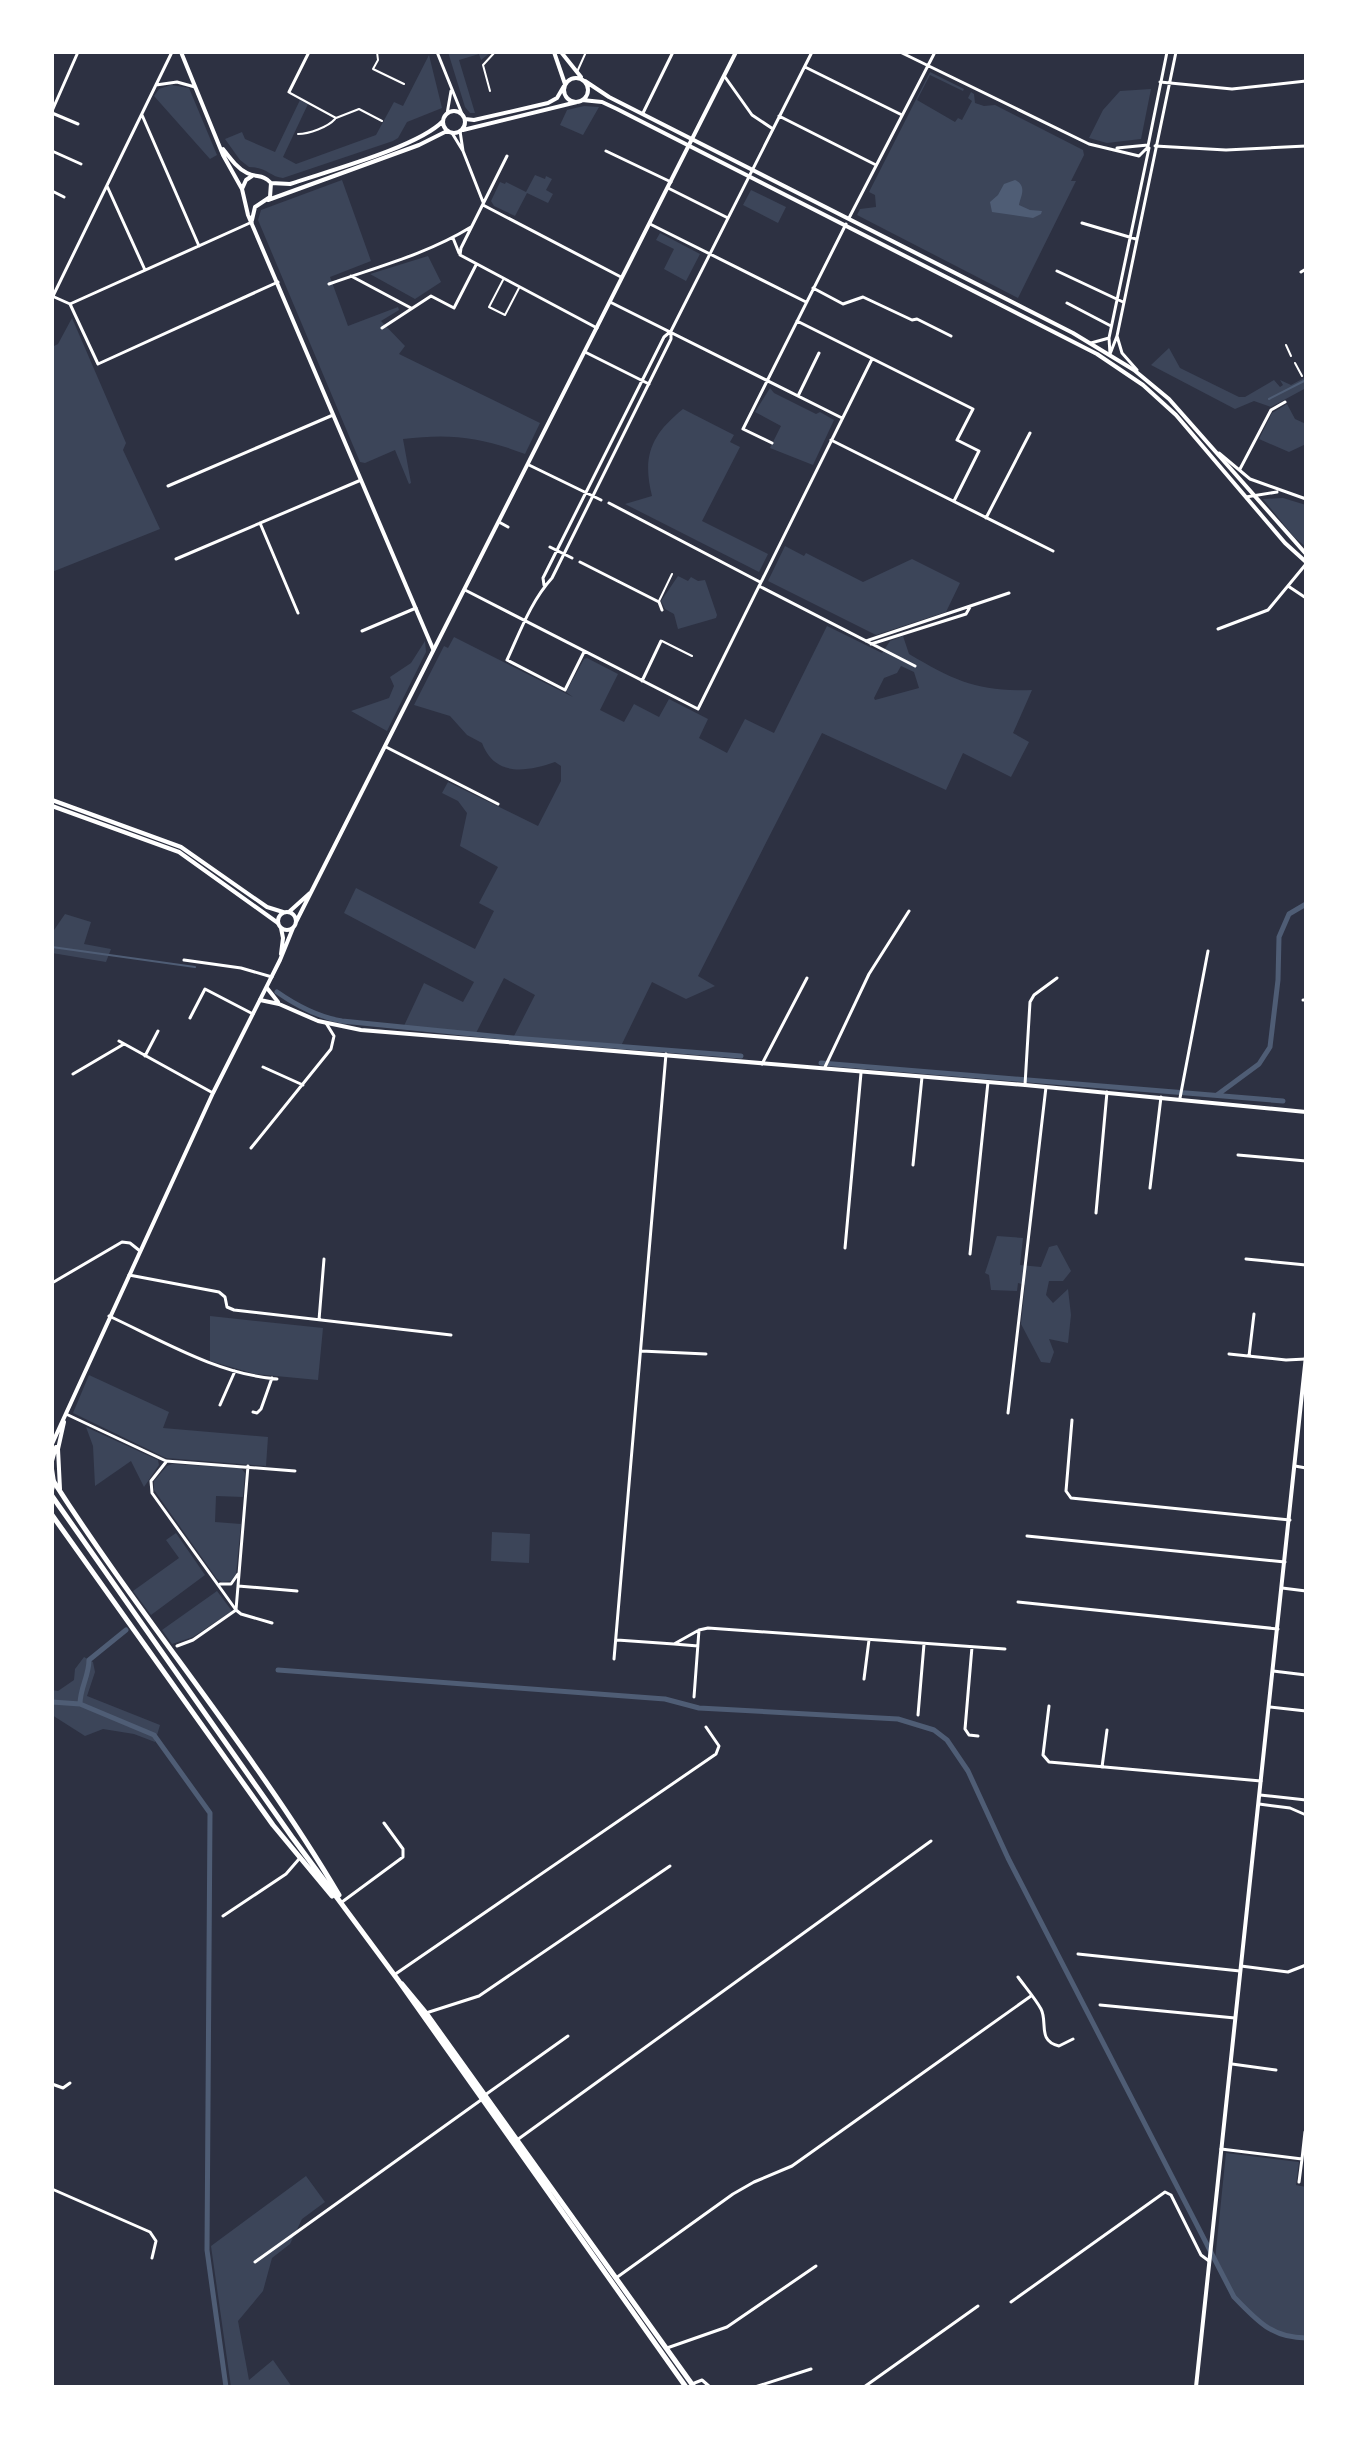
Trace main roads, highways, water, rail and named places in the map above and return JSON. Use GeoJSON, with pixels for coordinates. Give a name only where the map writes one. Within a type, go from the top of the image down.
{"type":"FeatureCollection","features":[{"type":"Feature","properties":{"kind":"main road"},"geometry":{"type":"LineString","coordinates":[[54,1482],[295,1825],[353,1921]]}},
{"type":"Feature","properties":{"kind":"main road"},"geometry":{"type":"LineString","coordinates":[[52,1493],[353,1921],[691,2386]]}},
{"type":"Feature","properties":{"kind":"main road"},"geometry":{"type":"LineString","coordinates":[[52,1516],[299,1859],[353,1921]]}},
{"type":"Feature","properties":{"kind":"main road"},"geometry":{"type":"LineString","coordinates":[[168,1648],[177,1646]]}},
{"type":"Feature","properties":{"kind":"main road"},"geometry":{"type":"LineString","coordinates":[[396,1978],[426,2013],[483,2098],[517,2140],[691,2386]]}},
{"type":"Feature","properties":{"kind":"waterway"},"geometry":{"type":"LineString","coordinates":[[1269,399],[1306,380]]}},
{"type":"Feature","properties":{"kind":"waterway"},"geometry":{"type":"LineString","coordinates":[[1217,1095],[1259,1064],[1270,1047],[1278,980],[1279,937],[1289,914],[1306,904]]}},
{"type":"Feature","properties":{"kind":"waterway"},"geometry":{"type":"LineString","coordinates":[[52,947],[195,967]]}},
{"type":"Feature","properties":{"kind":"waterway"},"geometry":{"type":"LineString","coordinates":[[277,992],[308,1010],[342,1021],[741,1056]]}},
{"type":"Feature","properties":{"kind":"waterway"},"geometry":{"type":"LineString","coordinates":[[821,1063],[1283,1101]]}},
{"type":"Feature","properties":{"kind":"waterway"},"geometry":{"type":"LineString","coordinates":[[80,1704],[89,1660],[126,1630]]}},
{"type":"Feature","properties":{"kind":"waterway"},"geometry":{"type":"LineString","coordinates":[[278,1670],[665,1699],[699,1708],[898,1719],[934,1730],[947,1740],[968,1771],[1008,1858],[1234,2297],[1274,2331],[1306,2338]]}},
{"type":"Feature","properties":{"kind":"waterway"},"geometry":{"type":"LineString","coordinates":[[52,1702],[80,1704],[154,1735],[210,1813],[207,2250],[226,2387]]}}]}
